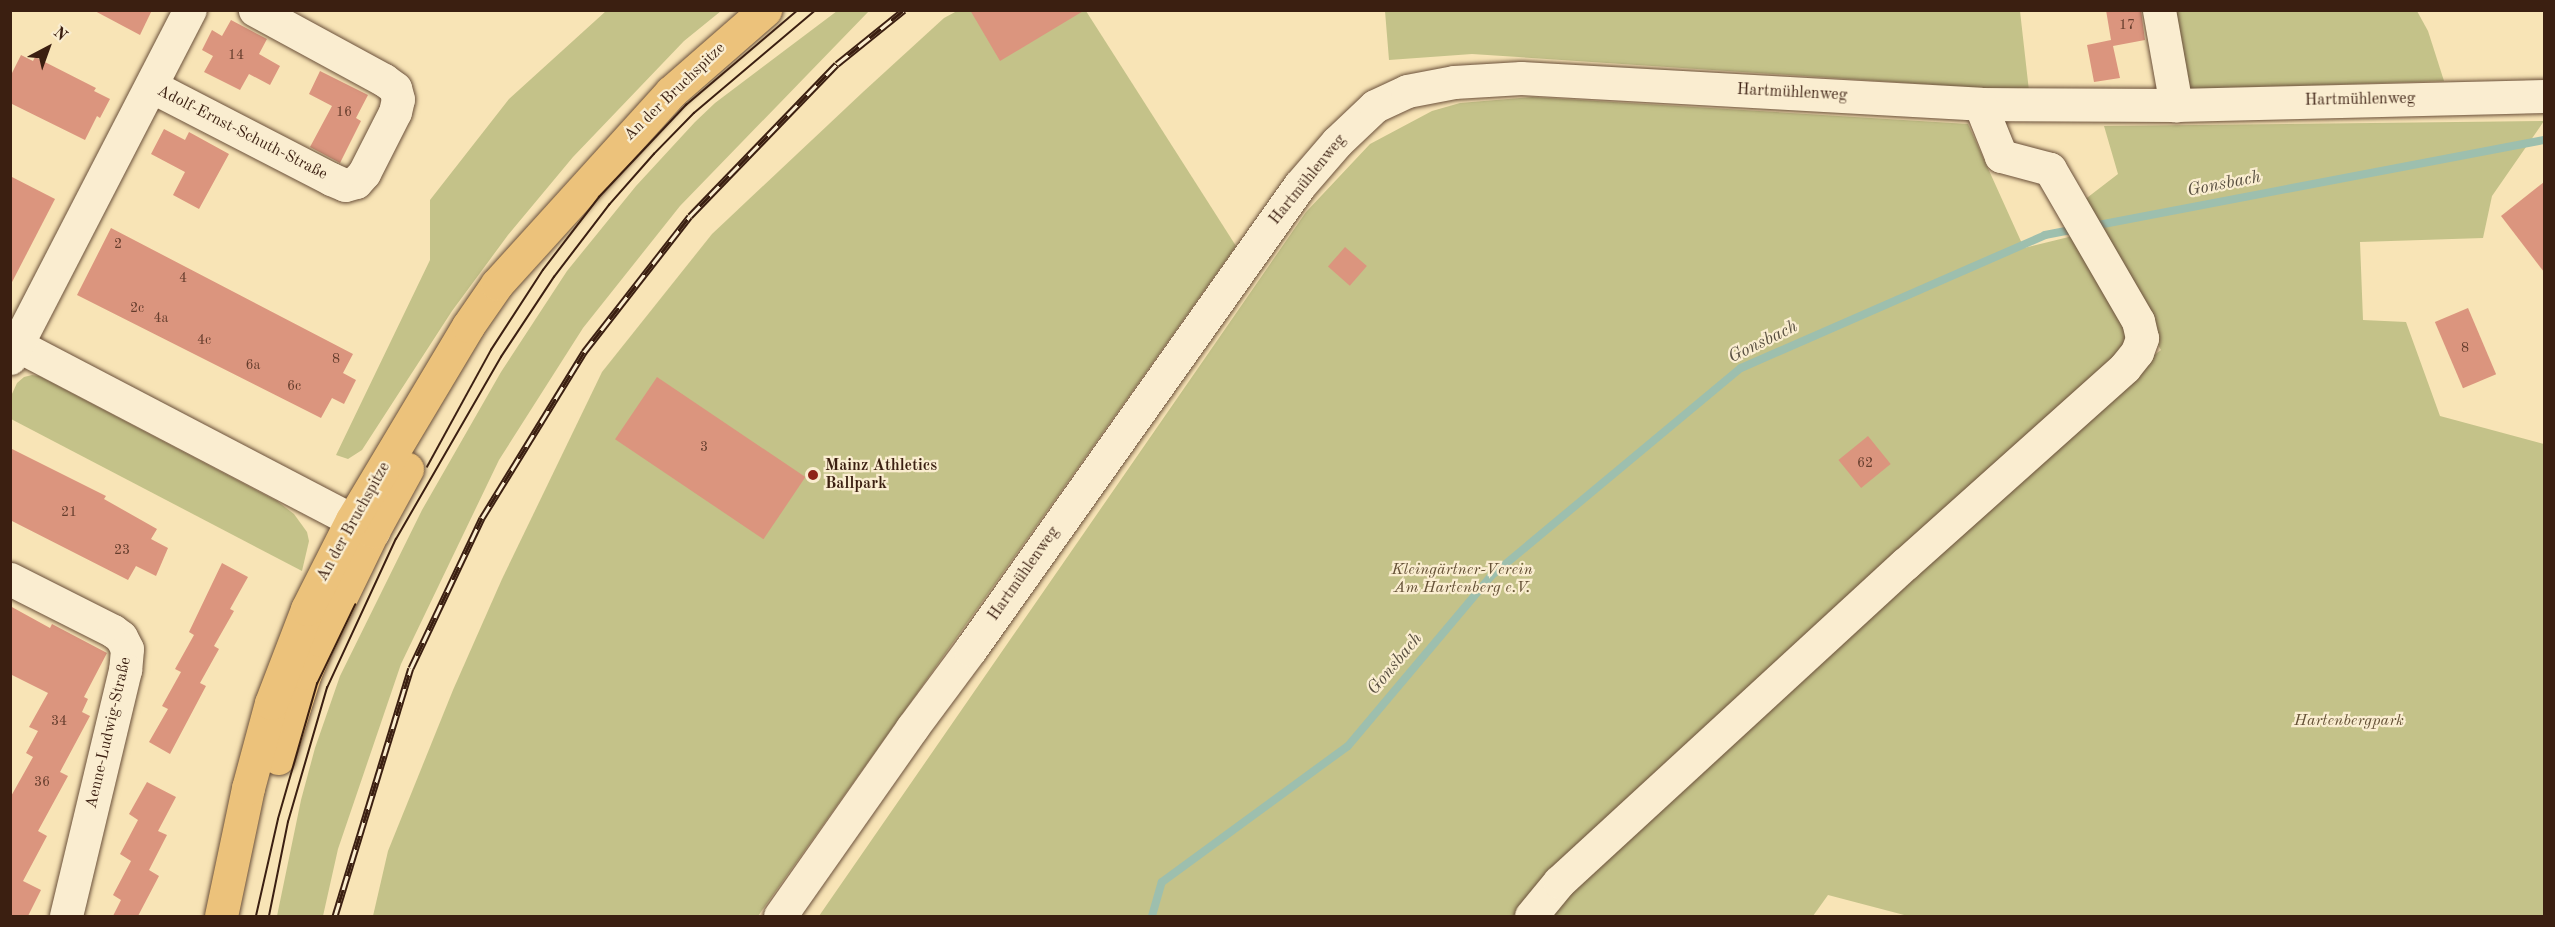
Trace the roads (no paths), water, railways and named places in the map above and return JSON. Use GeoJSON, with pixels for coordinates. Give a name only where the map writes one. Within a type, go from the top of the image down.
{"type":"FeatureCollection","features":[{"type":"Feature","properties":{"kind":"main road","name":"An der Bruchspitze"},"geometry":{"type":"LineString","coordinates":[[221,916],[248,788],[270,703],[307,609],[472,354],[590,178],[671,92],[765,10]]}},
{"type":"Feature","properties":{"kind":"main road","name":"An der Bruchspitze"},"geometry":{"type":"LineString","coordinates":[[240,916],[274,768],[305,673],[362,526]]}},
{"type":"Feature","properties":{"kind":"street","name":"Adolf-Ernst-Schuth-Straße"},"geometry":{"type":"LineString","coordinates":[[14,351],[190,10]]}},
{"type":"Feature","properties":{"kind":"street","name":"Adolf-Ernst-Schuth-Straße"},"geometry":{"type":"LineString","coordinates":[[151,86],[331,179],[345,185],[356,182],[364,173],[395,112],[398,99],[394,88],[384,80],[255,10]]}},
{"type":"Feature","properties":{"kind":"street"},"geometry":{"type":"LineString","coordinates":[[2159,10],[2176,105]]}},
{"type":"Feature","properties":{"kind":"street","name":"Hartmühlenweg"},"geometry":{"type":"LineString","coordinates":[[780,916],[1299,186],[1337,142],[1375,106],[1407,91],[1454,82],[1521,78],[1980,104],[2176,105],[2544,96]]}},
{"type":"Feature","properties":{"kind":"street"},"geometry":{"type":"LineString","coordinates":[[1531,916],[1559,882],[1905,564],[2125,367],[2137,352],[2142,338],[2138,321],[2050,169],[2001,156],[1980,104]]}},
{"type":"Feature","properties":{"kind":"street"},"geometry":{"type":"LineString","coordinates":[[14,351],[362,526]]}},
{"type":"Feature","properties":{"kind":"street","name":"Aenne-Ludwig-Straße"},"geometry":{"type":"LineString","coordinates":[[10,579],[113,631],[127,649],[125,670],[66,916]]}},
{"type":"Feature","properties":{"kind":"waterway","name":"Gonsbach"},"geometry":{"type":"LineString","coordinates":[[2093,226],[2544,140]]}},
{"type":"Feature","properties":{"kind":"waterway","name":"Gonsbach"},"geometry":{"type":"LineString","coordinates":[[1152,916],[1162,882],[1348,746],[1491,576],[1741,368],[2045,235],[2077,229]]}},
{"type":"Feature","properties":{"kind":"tram line"},"geometry":{"type":"LineString","coordinates":[[427,467],[491,350],[543,270],[599,197],[686,105],[798,10]]}},
{"type":"Feature","properties":{"kind":"tram line"},"geometry":{"type":"LineString","coordinates":[[269,916],[288,822],[327,688],[396,539],[501,357],[554,277],[609,205],[654,154],[694,113],[816,10]]}},
{"type":"Feature","properties":{"kind":"tram line"},"geometry":{"type":"LineString","coordinates":[[256,916],[278,819],[317,684],[355,605]]}},
{"type":"Feature","properties":{"kind":"railway"},"geometry":{"type":"LineString","coordinates":[[335,916],[411,668],[482,518],[584,352],[690,216],[837,64],[904,10]]}},
{"type":"Feature","properties":{"kind":"place","name":"Mainz Athletics Ballpark"},"geometry":{"type":"Point","coordinates":[813,475]}},
{"type":"Feature","properties":{"kind":"park label","name":"Kleingärtner-Verein Am Hartenberg e.V."},"geometry":{"type":"Point","coordinates":[1462,579]}},
{"type":"Feature","properties":{"kind":"park label","name":"Hartenbergpark"},"geometry":{"type":"Point","coordinates":[2349,721]}}]}
